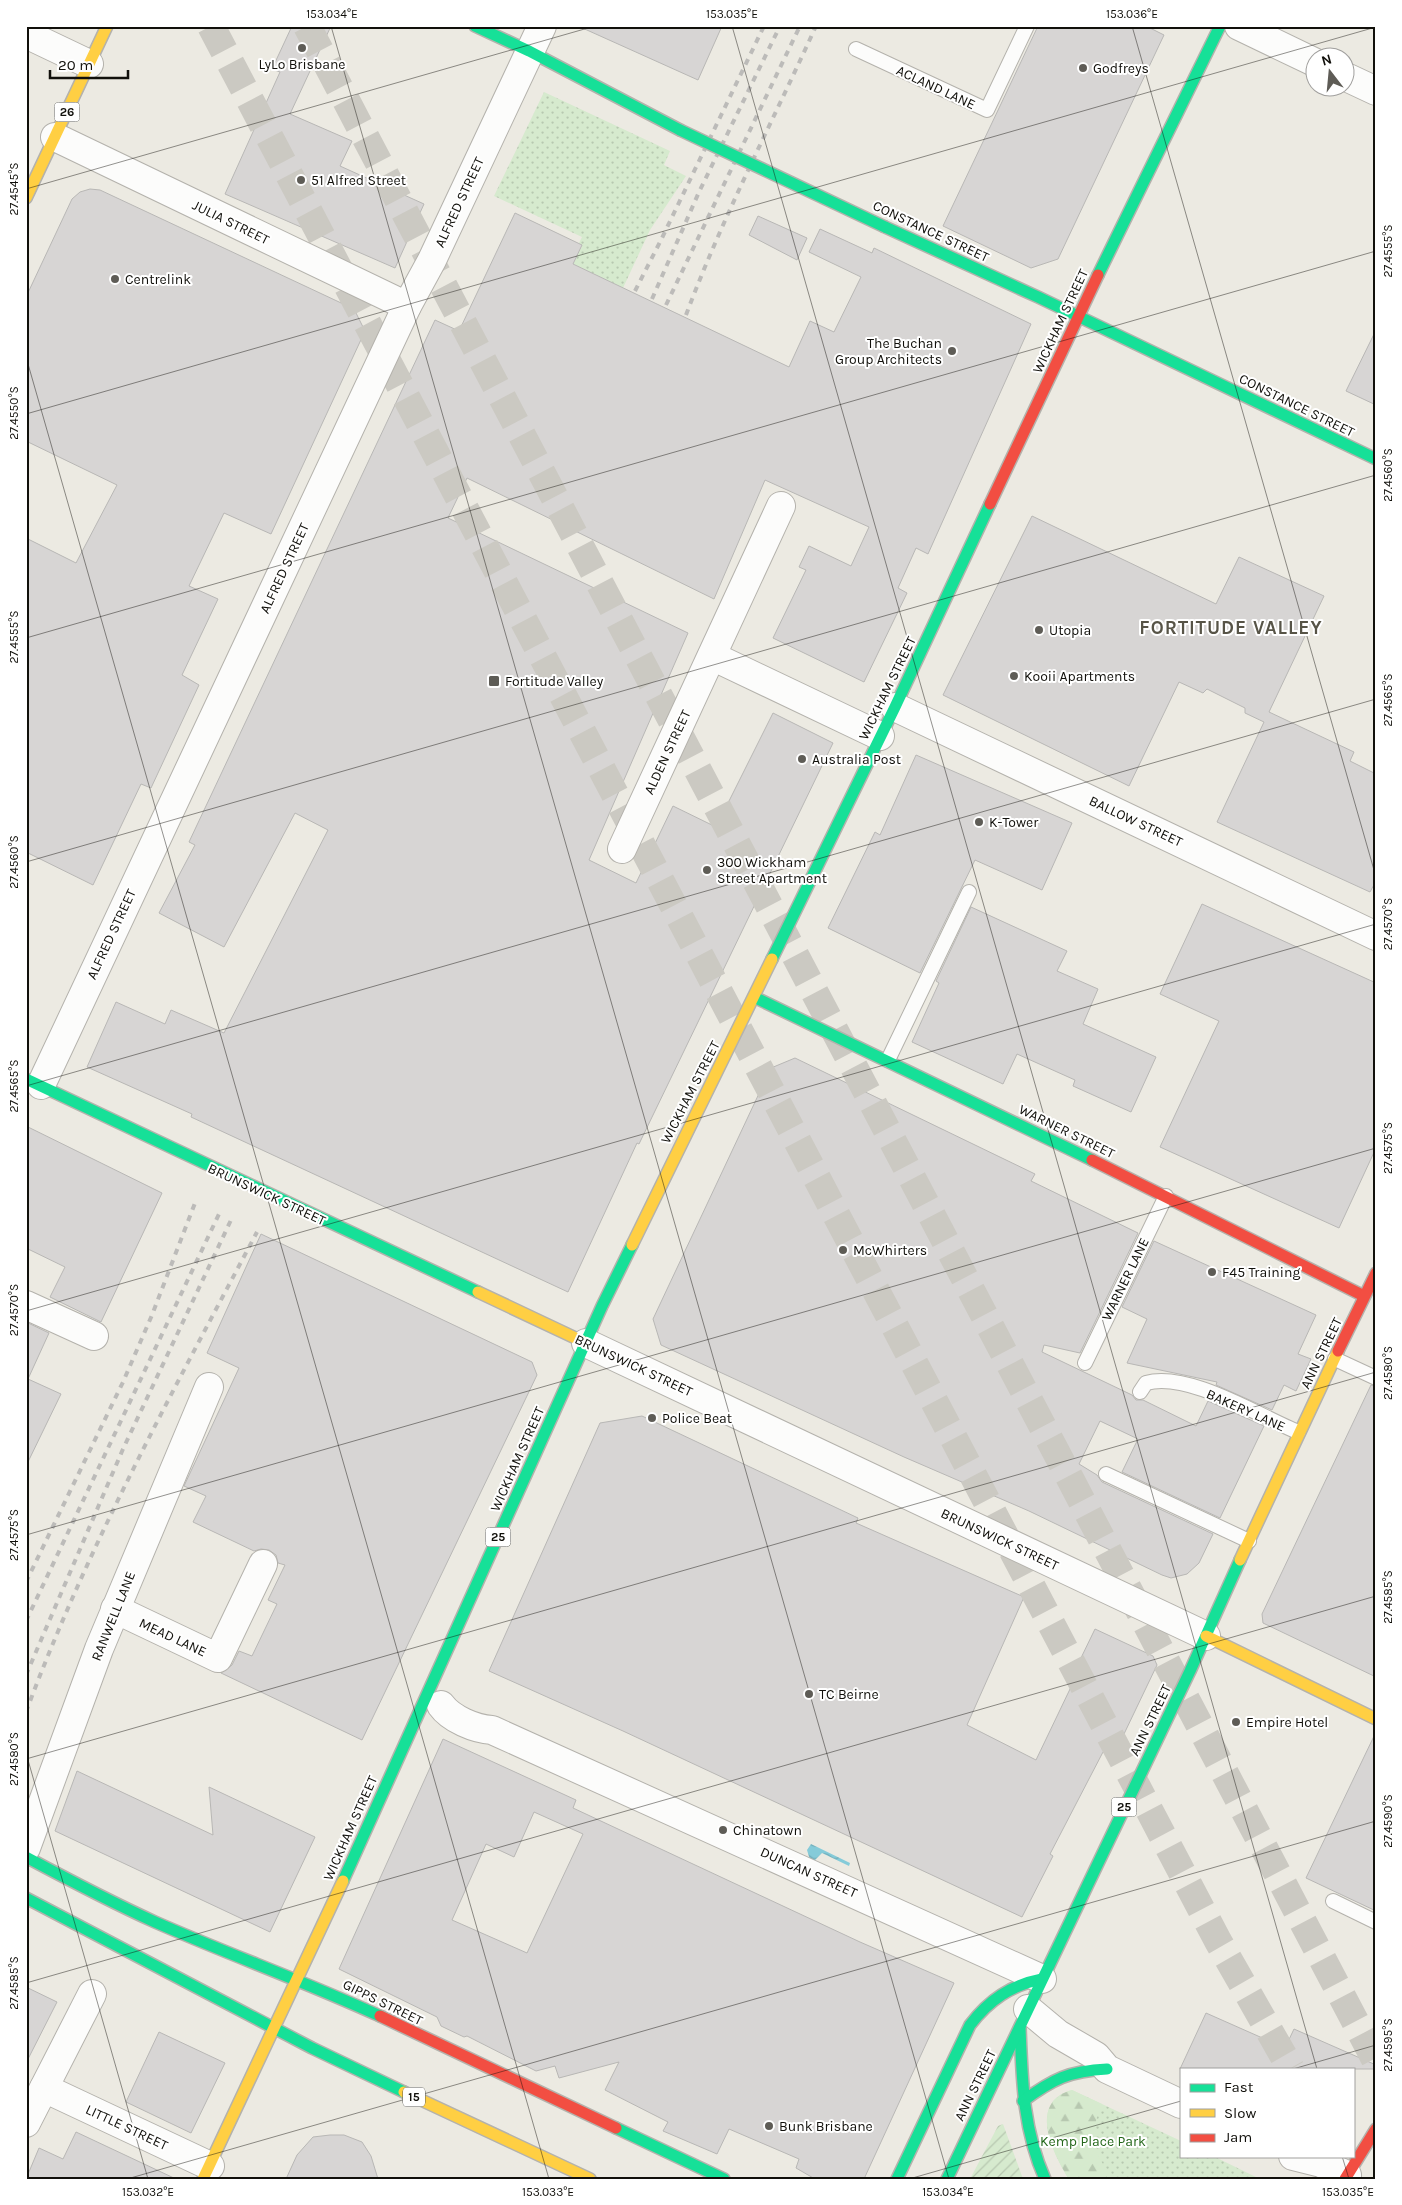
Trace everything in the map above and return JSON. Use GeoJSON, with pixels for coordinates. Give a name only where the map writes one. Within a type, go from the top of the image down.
{"type":"FeatureCollection","features":[{"type":"Feature","properties":{"kind":"main road","name":"26"},"geometry":{"type":"LineString","coordinates":[[26,198],[107,26]]}},
{"type":"Feature","properties":{"kind":"main road","name":"CONSTANCE STREET"},"geometry":{"type":"LineString","coordinates":[[475,26],[530,51],[680,130],[1078,316],[1376,459]]}},
{"type":"Feature","properties":{"kind":"main road","name":"WICKHAM STREET"},"geometry":{"type":"LineString","coordinates":[[206,2172],[274,2027],[434,1701],[586,1342],[669,1166],[754,997],[895,707],[1078,316],[1220,26]]}},
{"type":"Feature","properties":{"kind":"main road","name":"WARNER STREET"},"geometry":{"type":"LineString","coordinates":[[754,997],[888,1060],[1166,1196],[1364,1296]]}},
{"type":"Feature","properties":{"kind":"main road","name":"BRUNSWICK STREET"},"geometry":{"type":"LineString","coordinates":[[34,1082],[188,1157],[586,1342]]}},
{"type":"Feature","properties":{"kind":"main road","name":"ANN STREET"},"geometry":{"type":"LineString","coordinates":[[947,2179],[1206,1636],[1298,1432],[1376,1273]]}},
{"type":"Feature","properties":{"kind":"main road","name":"BRUNSWICK STREET"},"geometry":{"type":"LineString","coordinates":[[1206,1636],[1376,1719]]}},
{"type":"Feature","properties":{"kind":"main road","name":"GIPPS STREET"},"geometry":{"type":"LineString","coordinates":[[26,1858],[156,1922],[298,1979],[724,2179]]}},
{"type":"Feature","properties":{"kind":"main road","name":"15"},"geometry":{"type":"LineString","coordinates":[[26,1898],[330,2056],[590,2179]]}},
{"type":"Feature","properties":{"kind":"main road"},"geometry":{"type":"LineString","coordinates":[[897,2179],[970,2024],[985,2005],[1000,1993],[1020,1984],[1042,1979]]}},
{"type":"Feature","properties":{"kind":"main road","name":"25"},"geometry":{"type":"LineString","coordinates":[[1024,2018],[1023,2101],[1031,2148],[1045,2179]]}},
{"type":"Feature","properties":{"kind":"main road"},"geometry":{"type":"LineString","coordinates":[[1023,2101],[1053,2078],[1063,2073],[1107,2069]]}},
{"type":"Feature","properties":{"kind":"main road"},"geometry":{"type":"LineString","coordinates":[[1346,2177],[1376,2129]]}},
{"type":"Feature","properties":{"kind":"street","name":"ALFRED STREET"},"geometry":{"type":"LineString","coordinates":[[34,1082],[406,306],[432,260],[542,26]]}},
{"type":"Feature","properties":{"kind":"street"},"geometry":{"type":"LineString","coordinates":[[1238,26],[1304,57]]}},
{"type":"Feature","properties":{"kind":"street"},"geometry":{"type":"LineString","coordinates":[[26,34],[89,64]]}},
{"type":"Feature","properties":{"kind":"street"},"geometry":{"type":"LineString","coordinates":[[1354,81],[1376,91]]}},
{"type":"Feature","properties":{"kind":"street","name":"JULIA STREET"},"geometry":{"type":"LineString","coordinates":[[55,137],[406,306]]}},
{"type":"Feature","properties":{"kind":"street","name":"ALDEN STREET"},"geometry":{"type":"LineString","coordinates":[[622,849],[781,506]]}},
{"type":"Feature","properties":{"kind":"street"},"geometry":{"type":"LineString","coordinates":[[712,656],[880,736]]}},
{"type":"Feature","properties":{"kind":"street","name":"BALLOW STREET"},"geometry":{"type":"LineString","coordinates":[[895,707],[1376,936]]}},
{"type":"Feature","properties":{"kind":"street"},"geometry":{"type":"LineString","coordinates":[[26,1305],[94,1336]]}},
{"type":"Feature","properties":{"kind":"street","name":"BRUNSWICK STREET"},"geometry":{"type":"LineString","coordinates":[[586,1342],[1206,1636]]}},
{"type":"Feature","properties":{"kind":"street","name":"RANWELL LANE"},"geometry":{"type":"LineString","coordinates":[[26,1848],[115,1609],[209,1388]]}},
{"type":"Feature","properties":{"kind":"street","name":"MEAD LANE"},"geometry":{"type":"LineString","coordinates":[[115,1609],[218,1658],[263,1564]]}},
{"type":"Feature","properties":{"kind":"street","name":"DUNCAN STREET"},"geometry":{"type":"LineString","coordinates":[[434,1701],[448,1714],[482,1729],[492,1730],[867,1898],[1042,1979]]}},
{"type":"Feature","properties":{"kind":"street"},"geometry":{"type":"LineString","coordinates":[[26,2123],[92,1994]]}},
{"type":"Feature","properties":{"kind":"street"},"geometry":{"type":"LineString","coordinates":[[1024,2018],[1058,2034],[1096,2056],[1107,2069],[1180,2104]]}},
{"type":"Feature","properties":{"kind":"street","name":"LITTLE STREET"},"geometry":{"type":"LineString","coordinates":[[44,2088],[206,2172]]}},
{"type":"Feature","properties":{"kind":"street"},"geometry":{"type":"LineString","coordinates":[[1287,2158],[1304,2179]]}},
{"type":"Feature","properties":{"kind":"street"},"geometry":{"type":"LineString","coordinates":[[1302,2158],[1321,2163],[1346,2177]]}},
{"type":"Feature","properties":{"kind":"lane","name":"ACLAND LANE"},"geometry":{"type":"LineString","coordinates":[[856,49],[987,110],[1027,26]]}},
{"type":"Feature","properties":{"kind":"lane"},"geometry":{"type":"LineString","coordinates":[[888,1060],[969,892]]}},
{"type":"Feature","properties":{"kind":"lane","name":"WARNER LANE"},"geometry":{"type":"LineString","coordinates":[[1085,1363],[1166,1196]]}},
{"type":"Feature","properties":{"kind":"lane"},"geometry":{"type":"LineString","coordinates":[[1335,1359],[1376,1378]]}},
{"type":"Feature","properties":{"kind":"lane","name":"BAKERY LANE"},"geometry":{"type":"LineString","coordinates":[[1140,1392],[1146,1384],[1156,1380],[1184,1385],[1209,1392],[1298,1432]]}},
{"type":"Feature","properties":{"kind":"lane"},"geometry":{"type":"LineString","coordinates":[[1106,1474],[1249,1540]]}},
{"type":"Feature","properties":{"kind":"lane"},"geometry":{"type":"LineString","coordinates":[[1333,1901],[1376,1922]]}},
{"type":"Feature","properties":{"kind":"green space"},"geometry":{"type":"Polygon","coordinates":[[[544,92],[670,151],[664,165],[686,176],[650,230],[623,288],[573,264],[582,246],[579,243],[582,237],[494,196],[544,92]]]}},
{"type":"Feature","properties":{"kind":"green space","name":"Kemp Place Park"},"geometry":{"type":"Polygon","coordinates":[[[1072,2090],[1180,2141],[1180,2158],[1217,2158],[1260,2179],[1069,2179],[1056,2155],[1048,2129],[1047,2116],[1051,2105],[1059,2096],[1072,2090]]]}},
{"type":"Feature","properties":{"kind":"green space"},"geometry":{"type":"Polygon","coordinates":[[[1072,2090],[1102,2104],[1095,2124],[1095,2144],[1102,2162],[1116,2179],[1069,2179],[1062,2168],[1051,2142],[1047,2116],[1051,2105],[1059,2096],[1072,2090]]]}},
{"type":"Feature","properties":{"kind":"green space"},"geometry":{"type":"Polygon","coordinates":[[[1003,2124],[1023,2179],[970,2179],[998,2126],[1003,2124]]]}},
{"type":"Feature","properties":{"kind":"water"},"geometry":{"type":"Polygon","coordinates":[[[811,1844],[850,1863],[849,1866],[822,1853],[814,1861],[810,1860],[807,1850],[811,1844]]]}},
{"type":"Feature","properties":{"kind":"building","name":"51 Alfred Street"},"geometry":{"type":"Polygon","coordinates":[[[292,26],[331,26],[290,114],[352,141],[340,166],[424,204],[395,268],[225,194],[280,72],[272,69],[292,26]]]}},
{"type":"Feature","properties":{"kind":"building"},"geometry":{"type":"Polygon","coordinates":[[[578,26],[722,26],[698,80],[578,26]]]}},
{"type":"Feature","properties":{"kind":"building"},"geometry":{"type":"Polygon","coordinates":[[[1038,26],[1146,26],[1164,35],[1058,259],[1031,268],[943,226],[1038,26]]]}},
{"type":"Feature","properties":{"kind":"building"},"geometry":{"type":"Polygon","coordinates":[[[90,189],[100,190],[354,309],[365,331],[271,534],[224,513],[189,586],[218,599],[182,675],[199,685],[151,788],[141,784],[93,885],[26,852],[26,538],[76,563],[117,485],[26,441],[26,297],[72,199],[80,192],[90,189]]]}},
{"type":"Feature","properties":{"kind":"building"},"geometry":{"type":"Polygon","coordinates":[[[515,213],[582,245],[573,264],[789,367],[810,321],[834,332],[861,277],[809,252],[820,229],[872,253],[874,248],[1031,324],[928,554],[916,548],[898,588],[907,593],[864,682],[773,638],[806,570],[799,567],[809,546],[851,566],[869,527],[765,480],[714,599],[467,478],[448,518],[688,633],[589,860],[636,883],[673,806],[716,827],[773,713],[833,743],[639,1144],[637,1143],[568,1292],[191,1117],[192,1114],[87,1067],[116,1002],[165,1024],[171,1010],[224,1033],[328,830],[295,813],[224,947],[159,913],[195,845],[189,842],[435,320],[459,331],[515,213]]]}},
{"type":"Feature","properties":{"kind":"building"},"geometry":{"type":"Polygon","coordinates":[[[758,216],[807,238],[797,260],[749,235],[758,216]]]}},
{"type":"Feature","properties":{"kind":"building"},"geometry":{"type":"Polygon","coordinates":[[[1376,330],[1376,405],[1346,391],[1376,330]]]}},
{"type":"Feature","properties":{"kind":"building"},"geometry":{"type":"Polygon","coordinates":[[[1032,516],[1216,604],[1239,557],[1324,596],[1269,712],[1354,752],[1350,761],[1376,774],[1376,881],[1370,892],[1217,822],[1264,722],[1245,713],[1245,708],[1207,689],[1203,693],[1179,682],[1129,786],[943,695],[1032,516]]]}},
{"type":"Feature","properties":{"kind":"building"},"geometry":{"type":"Polygon","coordinates":[[[916,755],[1072,823],[1042,890],[975,860],[920,973],[828,928],[875,832],[880,835],[916,755]]]}},
{"type":"Feature","properties":{"kind":"building"},"geometry":{"type":"Polygon","coordinates":[[[1202,904],[1376,983],[1376,1148],[1339,1228],[1160,1147],[1219,1021],[1160,994],[1202,904]]]}},
{"type":"Feature","properties":{"kind":"building"},"geometry":{"type":"Polygon","coordinates":[[[971,907],[1067,951],[1057,971],[1098,989],[1083,1024],[1156,1057],[1131,1112],[1073,1086],[1075,1080],[1017,1054],[1003,1084],[912,1042],[939,983],[936,981],[971,907]]]}},
{"type":"Feature","properties":{"kind":"building"},"geometry":{"type":"Polygon","coordinates":[[[795,1058],[1035,1174],[1031,1181],[1138,1233],[1080,1353],[1044,1345],[1042,1352],[1132,1395],[1136,1400],[1143,1400],[1196,1426],[1208,1401],[1264,1426],[1220,1518],[1122,1472],[1138,1439],[1100,1421],[1079,1464],[1097,1475],[1102,1482],[1213,1534],[1199,1563],[1187,1574],[1171,1578],[1162,1575],[1029,1511],[904,1457],[661,1345],[653,1319],[771,1068],[795,1058]]]}},
{"type":"Feature","properties":{"kind":"building"},"geometry":{"type":"Polygon","coordinates":[[[26,1126],[162,1193],[101,1322],[50,1297],[65,1267],[26,1248],[26,1126]]]}},
{"type":"Feature","properties":{"kind":"building"},"geometry":{"type":"Polygon","coordinates":[[[261,1234],[532,1362],[537,1375],[362,1740],[221,1673],[232,1665],[239,1651],[252,1656],[277,1604],[268,1600],[285,1565],[278,1563],[276,1555],[269,1550],[261,1549],[254,1551],[193,1522],[206,1496],[184,1486],[239,1368],[207,1353],[261,1234]]]}},
{"type":"Feature","properties":{"kind":"building"},"geometry":{"type":"Polygon","coordinates":[[[1154,1241],[1316,1315],[1298,1354],[1311,1359],[1296,1391],[1284,1385],[1272,1410],[1216,1385],[1217,1382],[1127,1363],[1147,1319],[1122,1307],[1154,1241]]]}},
{"type":"Feature","properties":{"kind":"building"},"geometry":{"type":"Polygon","coordinates":[[[26,1322],[49,1333],[28,1379],[61,1394],[26,1466],[26,1322]]]}},
{"type":"Feature","properties":{"kind":"building"},"geometry":{"type":"Polygon","coordinates":[[[1371,1385],[1376,1387],[1376,1677],[1263,1623],[1262,1614],[1371,1385]]]}},
{"type":"Feature","properties":{"kind":"building"},"geometry":{"type":"Polygon","coordinates":[[[642,1416],[858,1518],[856,1523],[1024,1597],[967,1725],[1036,1760],[1082,1664],[1079,1662],[1095,1629],[1153,1656],[1157,1665],[1113,1757],[1103,1752],[1050,1854],[1053,1856],[1022,1917],[623,1731],[489,1671],[600,1423],[642,1416]]]}},
{"type":"Feature","properties":{"kind":"building"},"geometry":{"type":"Polygon","coordinates":[[[1376,1734],[1376,1911],[1306,1878],[1376,1734]]]}},
{"type":"Feature","properties":{"kind":"building"},"geometry":{"type":"Polygon","coordinates":[[[443,1739],[576,1800],[573,1808],[860,1942],[954,1983],[864,2179],[815,2179],[796,2168],[799,2159],[729,2129],[717,2154],[663,2131],[668,2122],[605,2090],[619,2062],[559,2078],[555,2066],[536,2071],[467,2036],[464,2037],[441,2026],[437,2017],[339,1969],[443,1739]],[[534,1812],[514,1857],[486,1844],[452,1920],[527,1953],[583,1834],[534,1812]]]}},
{"type":"Feature","properties":{"kind":"building"},"geometry":{"type":"Polygon","coordinates":[[[77,1771],[213,1835],[209,1787],[315,1837],[270,1932],[55,1831],[77,1771]]]}},
{"type":"Feature","properties":{"kind":"building"},"geometry":{"type":"Polygon","coordinates":[[[26,1987],[57,2002],[26,2063],[26,1987]]]}},
{"type":"Feature","properties":{"kind":"building"},"geometry":{"type":"Polygon","coordinates":[[[1206,2013],[1285,2048],[1294,2029],[1376,2065],[1376,2069],[1180,2068],[1206,2013]]]}},
{"type":"Feature","properties":{"kind":"building"},"geometry":{"type":"Polygon","coordinates":[[[159,2032],[225,2063],[191,2133],[126,2102],[159,2032]]]}},
{"type":"Feature","properties":{"kind":"building"},"geometry":{"type":"Polygon","coordinates":[[[76,2132],[176,2179],[26,2179],[39,2148],[63,2159],[76,2132]]]}},
{"type":"Feature","properties":{"kind":"building"},"geometry":{"type":"Polygon","coordinates":[[[344,2135],[362,2142],[371,2156],[378,2179],[286,2179],[297,2155],[313,2137],[344,2135]]]}},
{"type":"Feature","properties":{"kind":"tunnel"},"geometry":{"type":"LineString","coordinates":[[211,26],[1218,1941],[1290,2068]]}},
{"type":"Feature","properties":{"kind":"tunnel"},"geometry":{"type":"LineString","coordinates":[[307,26],[1376,2061]]}},
{"type":"Feature","properties":{"kind":"railway"},"geometry":{"type":"LineString","coordinates":[[635,291],[764,26]]}},
{"type":"Feature","properties":{"kind":"railway"},"geometry":{"type":"LineString","coordinates":[[652,299],[699,192],[780,26]]}},
{"type":"Feature","properties":{"kind":"railway"},"geometry":{"type":"LineString","coordinates":[[666,305],[800,26]]}},
{"type":"Feature","properties":{"kind":"railway"},"geometry":{"type":"LineString","coordinates":[[686,315],[732,206],[816,26]]}},
{"type":"Feature","properties":{"kind":"railway"},"geometry":{"type":"LineString","coordinates":[[26,1582],[123,1382],[152,1315],[195,1203]]}},
{"type":"Feature","properties":{"kind":"railway"},"geometry":{"type":"LineString","coordinates":[[26,1621],[219,1214]]}},
{"type":"Feature","properties":{"kind":"railway"},"geometry":{"type":"LineString","coordinates":[[26,1675],[123,1449],[231,1220]]}},
{"type":"Feature","properties":{"kind":"railway"},"geometry":{"type":"LineString","coordinates":[[26,1712],[50,1650],[104,1528],[257,1232]]}},
{"type":"Feature","properties":{"kind":"traffic: fast"},"geometry":{"type":"LineString","coordinates":[[475,26],[529,51],[680,130]]}},
{"type":"Feature","properties":{"kind":"traffic: fast"},"geometry":{"type":"LineString","coordinates":[[1098,275],[1220,26]]}},
{"type":"Feature","properties":{"kind":"traffic: fast"},"geometry":{"type":"LineString","coordinates":[[680,130],[885,227]]}},
{"type":"Feature","properties":{"kind":"traffic: fast"},"geometry":{"type":"LineString","coordinates":[[885,227],[1038,297],[1376,459]]}},
{"type":"Feature","properties":{"kind":"traffic: fast"},"geometry":{"type":"LineString","coordinates":[[772,959],[895,707],[990,504]]}},
{"type":"Feature","properties":{"kind":"traffic: fast"},"geometry":{"type":"LineString","coordinates":[[754,997],[1092,1160]]}},
{"type":"Feature","properties":{"kind":"traffic: fast"},"geometry":{"type":"LineString","coordinates":[[26,1079],[478,1292]]}},
{"type":"Feature","properties":{"kind":"traffic: fast"},"geometry":{"type":"LineString","coordinates":[[343,1881],[602,1306],[632,1245]]}},
{"type":"Feature","properties":{"kind":"traffic: fast"},"geometry":{"type":"LineString","coordinates":[[947,2179],[1190,1671],[1240,1560]]}},
{"type":"Feature","properties":{"kind":"traffic: fast"},"geometry":{"type":"LineString","coordinates":[[26,1857],[90,1891],[155,1922],[380,2016]]}},
{"type":"Feature","properties":{"kind":"traffic: fast"},"geometry":{"type":"LineString","coordinates":[[26,1898],[312,2048],[404,2092]]}},
{"type":"Feature","properties":{"kind":"traffic: fast"},"geometry":{"type":"LineString","coordinates":[[897,2179],[970,2025],[985,2008],[1002,1995],[1020,1985],[1042,1979]]}},
{"type":"Feature","properties":{"kind":"traffic: fast"},"geometry":{"type":"LineString","coordinates":[[1020,2027],[1023,2085],[1028,2123],[1032,2142],[1045,2179]]}},
{"type":"Feature","properties":{"kind":"traffic: fast"},"geometry":{"type":"LineString","coordinates":[[1023,2101],[1043,2087],[1072,2074],[1107,2069]]}},
{"type":"Feature","properties":{"kind":"traffic: fast"},"geometry":{"type":"LineString","coordinates":[[616,2128],[724,2179]]}},
{"type":"Feature","properties":{"kind":"traffic: slow"},"geometry":{"type":"LineString","coordinates":[[26,198],[107,26]]}},
{"type":"Feature","properties":{"kind":"traffic: slow"},"geometry":{"type":"LineString","coordinates":[[632,1245],[772,959]]}},
{"type":"Feature","properties":{"kind":"traffic: slow"},"geometry":{"type":"LineString","coordinates":[[478,1292],[586,1343]]}},
{"type":"Feature","properties":{"kind":"traffic: slow"},"geometry":{"type":"LineString","coordinates":[[1240,1560],[1338,1351]]}},
{"type":"Feature","properties":{"kind":"traffic: slow"},"geometry":{"type":"LineString","coordinates":[[1206,1636],[1376,1719]]}},
{"type":"Feature","properties":{"kind":"traffic: slow"},"geometry":{"type":"LineString","coordinates":[[203,2179],[343,1881]]}},
{"type":"Feature","properties":{"kind":"traffic: slow"},"geometry":{"type":"LineString","coordinates":[[404,2092],[590,2179]]}},
{"type":"Feature","properties":{"kind":"traffic: jam"},"geometry":{"type":"LineString","coordinates":[[990,504],[1098,275]]}},
{"type":"Feature","properties":{"kind":"traffic: jam"},"geometry":{"type":"LineString","coordinates":[[1092,1160],[1364,1296]]}},
{"type":"Feature","properties":{"kind":"traffic: jam"},"geometry":{"type":"LineString","coordinates":[[1338,1351],[1376,1273]]}},
{"type":"Feature","properties":{"kind":"traffic: jam"},"geometry":{"type":"LineString","coordinates":[[380,2016],[616,2128]]}},
{"type":"Feature","properties":{"kind":"traffic: jam"},"geometry":{"type":"LineString","coordinates":[[1345,2179],[1376,2129]]}},
{"type":"Feature","properties":{"kind":"place","name":"LyLo Brisbane"},"geometry":{"type":"Point","coordinates":[302,48]}},
{"type":"Feature","properties":{"kind":"place","name":"Godfreys"},"geometry":{"type":"Point","coordinates":[1083,68]}},
{"type":"Feature","properties":{"kind":"place","name":"51 Alfred Street"},"geometry":{"type":"Point","coordinates":[301,180]}},
{"type":"Feature","properties":{"kind":"place","name":"Centrelink"},"geometry":{"type":"Point","coordinates":[115,279]}},
{"type":"Feature","properties":{"kind":"place","name":"The Buchan Group Architects"},"geometry":{"type":"Point","coordinates":[952,351]}},
{"type":"Feature","properties":{"kind":"place","name":"Utopia"},"geometry":{"type":"Point","coordinates":[1039,630]}},
{"type":"Feature","properties":{"kind":"place","name":"Kooii Apartments"},"geometry":{"type":"Point","coordinates":[1014,676]}},
{"type":"Feature","properties":{"kind":"place","name":"Fortitude Valley"},"geometry":{"type":"Point","coordinates":[494,681]}},
{"type":"Feature","properties":{"kind":"place","name":"Australia Post"},"geometry":{"type":"Point","coordinates":[802,759]}},
{"type":"Feature","properties":{"kind":"place","name":"K-Tower"},"geometry":{"type":"Point","coordinates":[979,822]}},
{"type":"Feature","properties":{"kind":"place","name":"300 Wickham Street Apartment"},"geometry":{"type":"Point","coordinates":[707,870]}},
{"type":"Feature","properties":{"kind":"place","name":"McWhirters"},"geometry":{"type":"Point","coordinates":[843,1250]}},
{"type":"Feature","properties":{"kind":"place","name":"F45 Training"},"geometry":{"type":"Point","coordinates":[1212,1272]}},
{"type":"Feature","properties":{"kind":"place","name":"Police Beat"},"geometry":{"type":"Point","coordinates":[652,1418]}},
{"type":"Feature","properties":{"kind":"place","name":"TC Beirne"},"geometry":{"type":"Point","coordinates":[809,1694]}},
{"type":"Feature","properties":{"kind":"place","name":"Empire Hotel"},"geometry":{"type":"Point","coordinates":[1236,1722]}},
{"type":"Feature","properties":{"kind":"place","name":"Chinatown"},"geometry":{"type":"Point","coordinates":[723,1830]}},
{"type":"Feature","properties":{"kind":"place","name":"Bunk Brisbane"},"geometry":{"type":"Point","coordinates":[769,2126]}},
{"type":"Feature","properties":{"kind":"district","name":"FORTITUDE VALLEY"},"geometry":{"type":"Point","coordinates":[1231,627]}}]}
